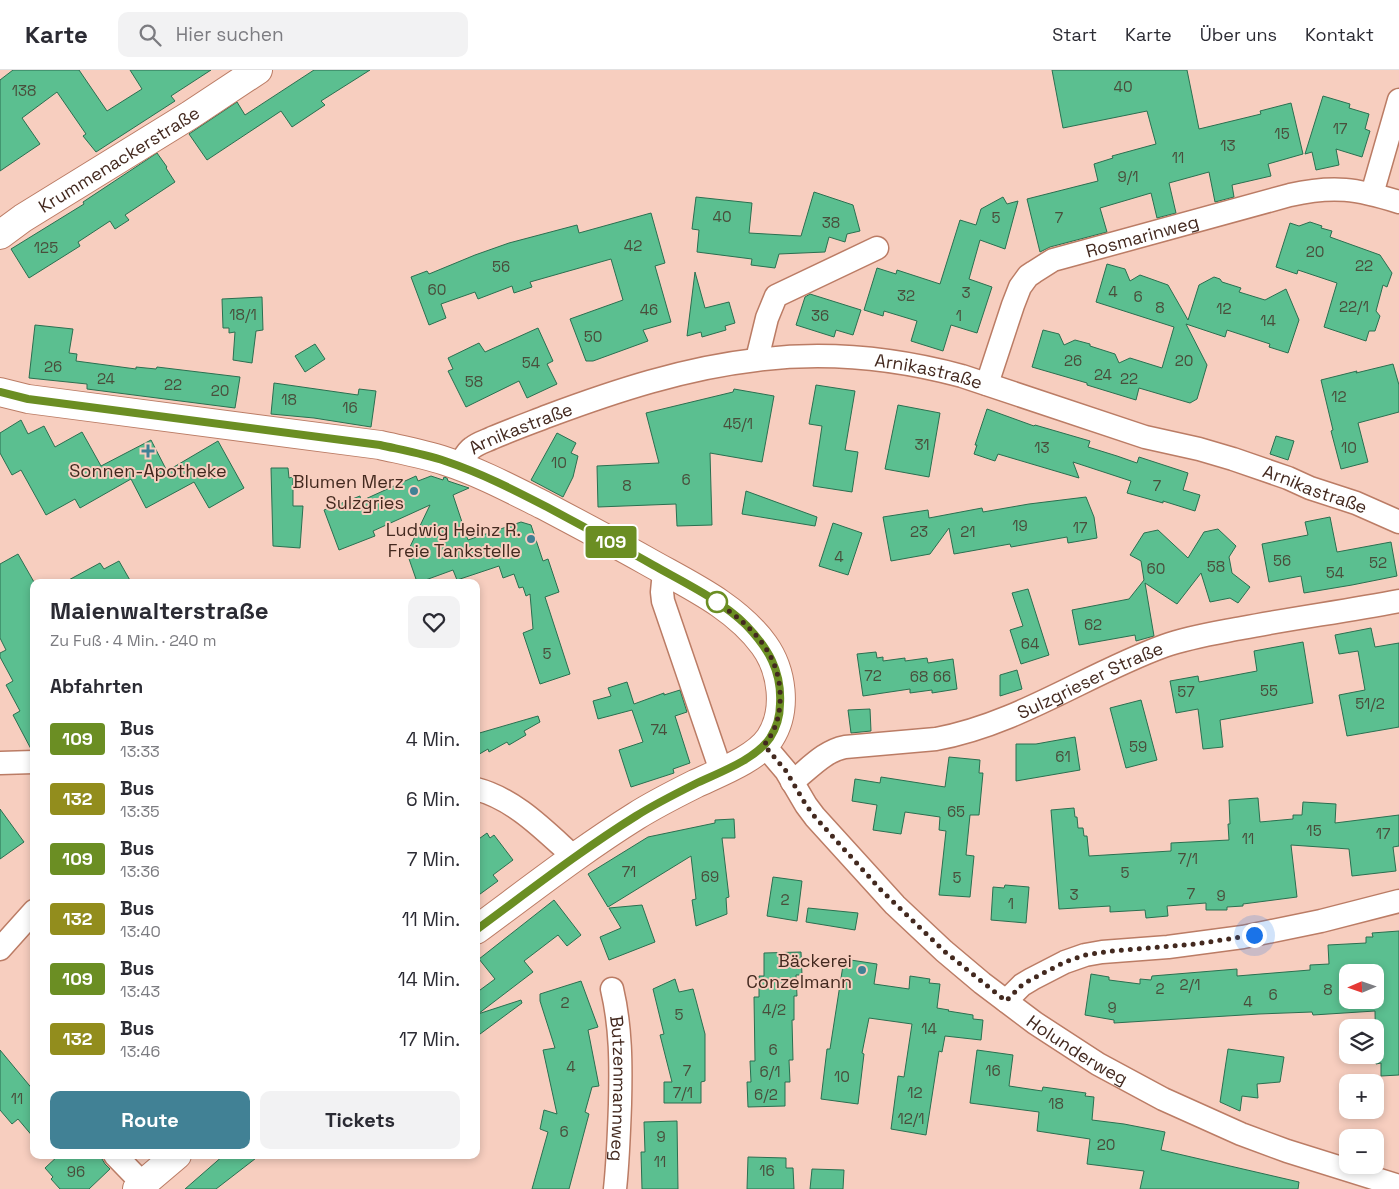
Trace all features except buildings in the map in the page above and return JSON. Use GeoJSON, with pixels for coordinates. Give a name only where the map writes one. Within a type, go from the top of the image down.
{"type":"FeatureCollection","features":[{"type":"Feature","properties":{"kind":"main road","name":"Krummenackerstraße"},"geometry":{"type":"LineString","coordinates":[[0,235],[190,115],[241,75]]}},
{"type":"Feature","properties":{"kind":"main road"},"geometry":{"type":"LineString","coordinates":[[0,392],[28,399],[380,445],[413,452],[459,466],[506,486],[604,537],[664,571],[736,615],[758,638],[772,657],[779,680],[780,696],[779,714],[773,732],[764,745],[749,756],[645,811],[574,857],[480,927]]}},
{"type":"Feature","properties":{"kind":"main road"},"geometry":{"type":"LineString","coordinates":[[140,1186],[172,1159]]}},
{"type":"Feature","properties":{"kind":"street"},"geometry":{"type":"LineString","coordinates":[[1372,194],[1399,100]]}},
{"type":"Feature","properties":{"kind":"street","name":"Rosmarinweg"},"geometry":{"type":"LineString","coordinates":[[987,384],[1017,294],[1028,276],[1046,264],[1061,258],[1301,192],[1334,188],[1372,194],[1399,202]]}},
{"type":"Feature","properties":{"kind":"street"},"geometry":{"type":"LineString","coordinates":[[757,359],[767,318],[776,296],[877,248]]}},
{"type":"Feature","properties":{"kind":"street","name":"Arnikastraße"},"geometry":{"type":"LineString","coordinates":[[459,466],[470,449],[477,444],[566,409],[654,381],[757,359],[815,356],[878,359],[939,370],[987,384],[1145,437],[1233,459],[1356,503],[1399,522]]}},
{"type":"Feature","properties":{"kind":"street"},"geometry":{"type":"LineString","coordinates":[[664,571],[663,601],[721,771]]}},
{"type":"Feature","properties":{"kind":"street","name":"Sulzgrieser Straße"},"geometry":{"type":"LineString","coordinates":[[792,782],[833,750],[846,747],[936,739],[988,726],[1114,667],[1178,642],[1273,622],[1399,601]]}},
{"type":"Feature","properties":{"kind":"street","name":"Holunderweg"},"geometry":{"type":"LineString","coordinates":[[764,745],[781,765],[815,817],[896,905],[950,956],[1050,1033],[1098,1064],[1185,1110],[1287,1151],[1399,1186]]}},
{"type":"Feature","properties":{"kind":"street"},"geometry":{"type":"LineString","coordinates":[[0,763],[30,762]]}},
{"type":"Feature","properties":{"kind":"street"},"geometry":{"type":"LineString","coordinates":[[480,790],[511,804],[574,857]]}},
{"type":"Feature","properties":{"kind":"street"},"geometry":{"type":"LineString","coordinates":[[1006,1001],[1022,985],[1032,979],[1065,962],[1085,955],[1243,937],[1321,922],[1399,901]]}},
{"type":"Feature","properties":{"kind":"street"},"geometry":{"type":"LineString","coordinates":[[0,949],[30,915]]}},
{"type":"Feature","properties":{"kind":"street","name":"Butzenmannweg"},"geometry":{"type":"LineString","coordinates":[[612,989],[618,1024],[620,1059],[615,1189]]}},
{"type":"Feature","properties":{"kind":"street"},"geometry":{"type":"LineString","coordinates":[[118,1159],[140,1186]]}},
{"type":"Feature","properties":{"kind":"bus line","name":"109"},"geometry":{"type":"LineString","coordinates":[[0,392],[28,399],[380,445],[446,461],[506,486],[634,554],[712,599],[736,615],[753,632],[772,657],[778,673],[780,688],[777,724],[764,745],[741,761],[639,814],[574,857],[480,927]]}},
{"type":"Feature","properties":{"kind":"place","name":"Sonnen-Apotheke"},"geometry":{"type":"Point","coordinates":[148,451]}},
{"type":"Feature","properties":{"kind":"place","name":"Blumen Merz Sulzgries"},"geometry":{"type":"Point","coordinates":[414,491]}},
{"type":"Feature","properties":{"kind":"place","name":"Ludwig Heinz R. Freie Tankstelle"},"geometry":{"type":"Point","coordinates":[531,539]}},
{"type":"Feature","properties":{"kind":"place","name":"Bäckerei Conzelmann"},"geometry":{"type":"Point","coordinates":[862,970]}},
{"type":"Feature","properties":{"kind":"route"},"geometry":{"type":"LineString","coordinates":[[717,602],[712,599],[736,615],[763,644],[772,657],[779,680],[779,714],[777,724],[764,745],[786,771],[806,805],[864,872],[913,922],[944,951],[1006,1001],[1022,985],[1032,979],[1065,962],[1085,955],[1196,944],[1254,935]]}}]}
